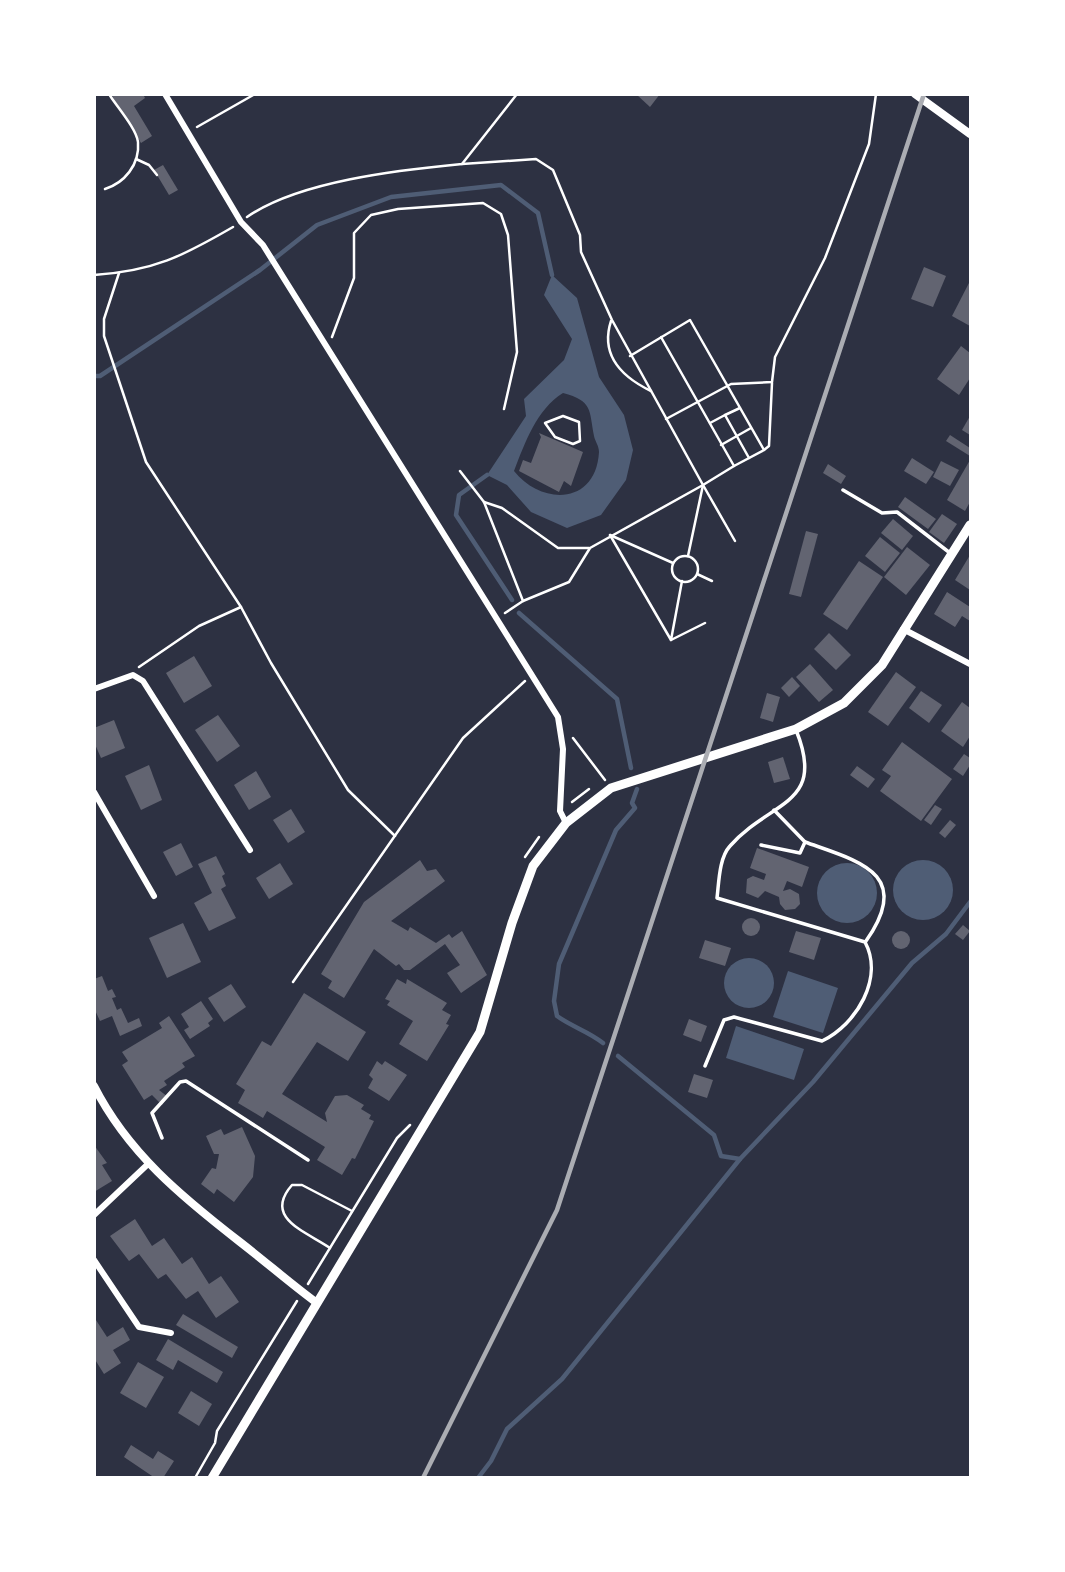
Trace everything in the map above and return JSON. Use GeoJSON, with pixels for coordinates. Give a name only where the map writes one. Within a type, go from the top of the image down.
{"type":"FeatureCollection","features":[{"type":"Feature","properties":{"kind":"main road"},"geometry":{"type":"LineString","coordinates":[[212,1478],[480,1032],[512,923],[533,866],[566,823],[611,788],[796,729],[844,703],[882,665],[971,524]]}},
{"type":"Feature","properties":{"kind":"street"},"geometry":{"type":"LineString","coordinates":[[165,94],[241,222],[263,245],[558,718],[563,749],[560,811],[566,823]]}},
{"type":"Feature","properties":{"kind":"street"},"geometry":{"type":"LineString","coordinates":[[915,94],[971,134]]}},
{"type":"Feature","properties":{"kind":"street"},"geometry":{"type":"LineString","coordinates":[[903,629],[971,664]]}},
{"type":"Feature","properties":{"kind":"street"},"geometry":{"type":"LineString","coordinates":[[94,689],[133,675],[143,681],[250,850]]}},
{"type":"Feature","properties":{"kind":"street"},"geometry":{"type":"LineString","coordinates":[[94,792],[154,896]]}},
{"type":"Feature","properties":{"kind":"street"},"geometry":{"type":"LineString","coordinates":[[94,1086],[121,1132],[148,1164],[186,1199],[317,1303]]}},
{"type":"Feature","properties":{"kind":"street"},"geometry":{"type":"LineString","coordinates":[[94,1215],[148,1164]]}},
{"type":"Feature","properties":{"kind":"street"},"geometry":{"type":"LineString","coordinates":[[94,1260],[139,1327],[171,1333]]}},
{"type":"Feature","properties":{"kind":"lane"},"geometry":{"type":"LineString","coordinates":[[843,490],[882,513],[897,512],[951,554]]}},
{"type":"Feature","properties":{"kind":"lane"},"geometry":{"type":"LineString","coordinates":[[796,729],[808,769],[800,790],[729,847],[720,870],[717,898],[865,942]]}},
{"type":"Feature","properties":{"kind":"lane"},"geometry":{"type":"LineString","coordinates":[[705,1066],[724,1020],[734,1017],[815,1041],[837,1032],[854,1013],[871,984],[873,965],[865,942],[883,908],[884,895],[877,876],[865,863],[805,842],[774,810]]}},
{"type":"Feature","properties":{"kind":"lane"},"geometry":{"type":"LineString","coordinates":[[761,845],[800,853],[805,842]]}},
{"type":"Feature","properties":{"kind":"lane"},"geometry":{"type":"LineString","coordinates":[[162,1138],[152,1113],[180,1082],[186,1081],[308,1160]]}},
{"type":"Feature","properties":{"kind":"path"},"geometry":{"type":"LineString","coordinates":[[105,189],[127,177],[136,159],[138,141],[109,94]]}},
{"type":"Feature","properties":{"kind":"path"},"geometry":{"type":"LineString","coordinates":[[188,132],[255,94]]}},
{"type":"Feature","properties":{"kind":"path"},"geometry":{"type":"LineString","coordinates":[[462,163],[517,94]]}},
{"type":"Feature","properties":{"kind":"path"},"geometry":{"type":"LineString","coordinates":[[497,619],[523,601],[569,582],[590,548],[610,535],[769,446],[775,357],[825,258],[869,144],[876,94]]}},
{"type":"Feature","properties":{"kind":"path"},"geometry":{"type":"LineString","coordinates":[[136,159],[149,166],[157,175]]}},
{"type":"Feature","properties":{"kind":"path"},"geometry":{"type":"LineString","coordinates":[[94,275],[119,273],[181,258],[264,206],[340,182],[406,169],[536,159],[553,170],[580,235],[581,252],[611,320],[734,541]]}},
{"type":"Feature","properties":{"kind":"path"},"geometry":{"type":"LineString","coordinates":[[328,347],[354,278],[354,233],[371,215],[398,209],[483,203],[501,214],[510,247],[517,352],[504,409]]}},
{"type":"Feature","properties":{"kind":"path"},"geometry":{"type":"LineString","coordinates":[[119,273],[104,319],[104,336],[146,462],[241,607],[271,663],[348,790],[395,836]]}},
{"type":"Feature","properties":{"kind":"path"},"geometry":{"type":"LineString","coordinates":[[611,320],[608,348],[617,366],[631,382],[651,391]]}},
{"type":"Feature","properties":{"kind":"path"},"geometry":{"type":"LineString","coordinates":[[630,356],[691,320],[764,450]]}},
{"type":"Feature","properties":{"kind":"path"},"geometry":{"type":"LineString","coordinates":[[661,337],[733,467]]}},
{"type":"Feature","properties":{"kind":"path"},"geometry":{"type":"LineString","coordinates":[[666,419],[727,386],[772,382]]}},
{"type":"Feature","properties":{"kind":"path"},"geometry":{"type":"LineString","coordinates":[[709,424],[740,408]]}},
{"type":"Feature","properties":{"kind":"path"},"geometry":{"type":"LineString","coordinates":[[725,415],[749,458]]}},
{"type":"Feature","properties":{"kind":"path"},"geometry":{"type":"LineString","coordinates":[[563,416],[579,422],[580,441],[573,444],[563,442],[555,437],[545,423],[563,416]]}},
{"type":"Feature","properties":{"kind":"path"},"geometry":{"type":"LineString","coordinates":[[721,445],[751,428]]}},
{"type":"Feature","properties":{"kind":"path"},"geometry":{"type":"LineString","coordinates":[[460,471],[484,502],[523,601]]}},
{"type":"Feature","properties":{"kind":"path"},"geometry":{"type":"LineString","coordinates":[[688,556],[703,485]]}},
{"type":"Feature","properties":{"kind":"path"},"geometry":{"type":"LineString","coordinates":[[484,502],[502,508],[558,548],[590,548]]}},
{"type":"Feature","properties":{"kind":"path"},"geometry":{"type":"LineString","coordinates":[[610,535],[673,563]]}},
{"type":"Feature","properties":{"kind":"path"},"geometry":{"type":"LineString","coordinates":[[610,535],[671,640]]}},
{"type":"Feature","properties":{"kind":"path"},"geometry":{"type":"LineString","coordinates":[[688,556],[696,561],[697,574],[691,580],[682,581],[673,574],[673,563],[680,557],[688,556]]}},
{"type":"Feature","properties":{"kind":"path"},"geometry":{"type":"LineString","coordinates":[[697,574],[712,581]]}},
{"type":"Feature","properties":{"kind":"path"},"geometry":{"type":"LineString","coordinates":[[671,640],[682,581]]}},
{"type":"Feature","properties":{"kind":"path"},"geometry":{"type":"LineString","coordinates":[[133,675],[137,668],[200,626],[241,607]]}},
{"type":"Feature","properties":{"kind":"path"},"geometry":{"type":"LineString","coordinates":[[671,640],[705,623]]}},
{"type":"Feature","properties":{"kind":"path"},"geometry":{"type":"LineString","coordinates":[[293,982],[463,738],[515,687],[533,675]]}},
{"type":"Feature","properties":{"kind":"path"},"geometry":{"type":"LineString","coordinates":[[560,811],[587,790],[606,781],[572,736]]}},
{"type":"Feature","properties":{"kind":"path"},"geometry":{"type":"LineString","coordinates":[[522,866],[526,853],[543,832]]}},
{"type":"Feature","properties":{"kind":"path"},"geometry":{"type":"LineString","coordinates":[[195,1478],[215,1443],[217,1431],[397,1138],[413,1122]]}},
{"type":"Feature","properties":{"kind":"path"},"geometry":{"type":"LineString","coordinates":[[330,1248],[286,1219],[280,1208],[283,1196],[292,1185],[302,1185],[352,1211]]}},
{"type":"Feature","properties":{"kind":"water"},"geometry":{"type":"Polygon","coordinates":[[[552,275],[577,298],[599,377],[624,415],[633,450],[626,480],[601,515],[567,528],[531,512],[507,485],[487,475],[526,416],[524,399],[564,360],[572,339],[544,295],[552,275]],[[563,393],[546,408],[532,428],[514,471],[539,490],[552,494],[566,495],[578,491],[596,469],[599,450],[590,413],[585,403],[563,393]]]}},
{"type":"Feature","properties":{"kind":"water"},"geometry":{"type":"Polygon","coordinates":[[[917,860],[929,860],[945,868],[951,878],[951,902],[945,912],[929,920],[917,920],[901,912],[893,896],[893,884],[901,868],[917,860]]]}},
{"type":"Feature","properties":{"kind":"water"},"geometry":{"type":"Polygon","coordinates":[[[841,863],[853,863],[869,871],[875,881],[875,905],[869,915],[853,923],[841,923],[825,915],[817,899],[817,887],[825,871],[841,863]]]}},
{"type":"Feature","properties":{"kind":"water"},"geometry":{"type":"Polygon","coordinates":[[[749,958],[767,965],[774,983],[767,1001],[749,1008],[731,1001],[724,983],[731,965],[749,958]]]}},
{"type":"Feature","properties":{"kind":"water"},"geometry":{"type":"Polygon","coordinates":[[[788,971],[838,988],[823,1033],[773,1017],[788,971]]]}},
{"type":"Feature","properties":{"kind":"water"},"geometry":{"type":"Polygon","coordinates":[[[736,1026],[804,1049],[794,1080],[726,1058],[736,1026]]]}},
{"type":"Feature","properties":{"kind":"building"},"geometry":{"type":"Polygon","coordinates":[[[111,94],[143,94],[145,98],[134,106],[152,136],[141,143],[111,94]]]}},
{"type":"Feature","properties":{"kind":"building"},"geometry":{"type":"Polygon","coordinates":[[[636,94],[660,94],[650,107],[636,94]]]}},
{"type":"Feature","properties":{"kind":"building"},"geometry":{"type":"Polygon","coordinates":[[[163,165],[178,190],[169,195],[154,170],[163,165]]]}},
{"type":"Feature","properties":{"kind":"building"},"geometry":{"type":"Polygon","coordinates":[[[924,267],[946,276],[933,307],[911,299],[924,267]]]}},
{"type":"Feature","properties":{"kind":"building"},"geometry":{"type":"Polygon","coordinates":[[[970,281],[970,326],[952,316],[970,281]]]}},
{"type":"Feature","properties":{"kind":"building"},"geometry":{"type":"Polygon","coordinates":[[[961,346],[970,353],[970,378],[959,395],[937,379],[961,346]]]}},
{"type":"Feature","properties":{"kind":"building"},"geometry":{"type":"Polygon","coordinates":[[[970,416],[970,435],[962,430],[970,416]]]}},
{"type":"Feature","properties":{"kind":"building"},"geometry":{"type":"Polygon","coordinates":[[[539,433],[583,452],[571,486],[564,481],[559,492],[519,471],[523,460],[531,463],[541,437],[539,433]]]}},
{"type":"Feature","properties":{"kind":"building"},"geometry":{"type":"Polygon","coordinates":[[[950,435],[970,448],[970,456],[946,441],[950,435]]]}},
{"type":"Feature","properties":{"kind":"building"},"geometry":{"type":"Polygon","coordinates":[[[912,458],[934,472],[926,484],[904,471],[912,458]]]}},
{"type":"Feature","properties":{"kind":"building"},"geometry":{"type":"Polygon","coordinates":[[[970,460],[970,502],[965,511],[947,500],[970,460]]]}},
{"type":"Feature","properties":{"kind":"building"},"geometry":{"type":"Polygon","coordinates":[[[941,461],[959,470],[950,486],[933,477],[941,461]]]}},
{"type":"Feature","properties":{"kind":"building"},"geometry":{"type":"Polygon","coordinates":[[[828,464],[846,476],[841,484],[823,473],[828,464]]]}},
{"type":"Feature","properties":{"kind":"building"},"geometry":{"type":"Polygon","coordinates":[[[905,497],[936,519],[928,529],[898,507],[905,497]]]}},
{"type":"Feature","properties":{"kind":"building"},"geometry":{"type":"Polygon","coordinates":[[[942,514],[957,524],[944,543],[929,532],[942,514]]]}},
{"type":"Feature","properties":{"kind":"building"},"geometry":{"type":"Polygon","coordinates":[[[893,519],[913,536],[902,550],[881,533],[893,519]]]}},
{"type":"Feature","properties":{"kind":"building"},"geometry":{"type":"Polygon","coordinates":[[[806,531],[818,534],[801,597],[789,594],[806,531]]]}},
{"type":"Feature","properties":{"kind":"building"},"geometry":{"type":"Polygon","coordinates":[[[880,537],[900,553],[885,572],[865,556],[880,537]]]}},
{"type":"Feature","properties":{"kind":"building"},"geometry":{"type":"Polygon","coordinates":[[[907,547],[930,565],[906,595],[884,577],[907,547]]]}},
{"type":"Feature","properties":{"kind":"building"},"geometry":{"type":"Polygon","coordinates":[[[970,555],[970,590],[955,580],[970,555]]]}},
{"type":"Feature","properties":{"kind":"building"},"geometry":{"type":"Polygon","coordinates":[[[859,561],[883,577],[847,630],[823,614],[859,561]]]}},
{"type":"Feature","properties":{"kind":"building"},"geometry":{"type":"Polygon","coordinates":[[[947,592],[970,607],[970,621],[962,616],[955,627],[934,614],[947,592]]]}},
{"type":"Feature","properties":{"kind":"building"},"geometry":{"type":"Polygon","coordinates":[[[829,633],[851,655],[836,670],[814,649],[829,633]]]}},
{"type":"Feature","properties":{"kind":"building"},"geometry":{"type":"Polygon","coordinates":[[[194,656],[212,686],[184,703],[166,673],[194,656]]]}},
{"type":"Feature","properties":{"kind":"building"},"geometry":{"type":"Polygon","coordinates":[[[810,664],[833,690],[819,702],[796,677],[810,664]]]}},
{"type":"Feature","properties":{"kind":"building"},"geometry":{"type":"Polygon","coordinates":[[[896,672],[916,687],[888,726],[868,712],[896,672]]]}},
{"type":"Feature","properties":{"kind":"building"},"geometry":{"type":"Polygon","coordinates":[[[792,677],[800,686],[789,697],[781,688],[792,677]]]}},
{"type":"Feature","properties":{"kind":"building"},"geometry":{"type":"Polygon","coordinates":[[[921,691],[942,705],[929,723],[909,708],[921,691]]]}},
{"type":"Feature","properties":{"kind":"building"},"geometry":{"type":"Polygon","coordinates":[[[767,693],[780,697],[773,722],[760,718],[767,693]]]}},
{"type":"Feature","properties":{"kind":"building"},"geometry":{"type":"Polygon","coordinates":[[[962,702],[970,708],[970,736],[963,747],[941,731],[962,702]]]}},
{"type":"Feature","properties":{"kind":"building"},"geometry":{"type":"Polygon","coordinates":[[[218,715],[240,746],[217,762],[195,730],[218,715]]]}},
{"type":"Feature","properties":{"kind":"building"},"geometry":{"type":"Polygon","coordinates":[[[114,720],[125,748],[101,758],[94,742],[94,728],[114,720]]]}},
{"type":"Feature","properties":{"kind":"building"},"geometry":{"type":"Polygon","coordinates":[[[902,742],[952,779],[921,821],[880,791],[891,776],[882,770],[902,742]]]}},
{"type":"Feature","properties":{"kind":"building"},"geometry":{"type":"Polygon","coordinates":[[[964,754],[970,758],[970,765],[963,776],[953,769],[964,754]]]}},
{"type":"Feature","properties":{"kind":"building"},"geometry":{"type":"Polygon","coordinates":[[[783,757],[790,779],[774,783],[768,762],[783,757]]]}},
{"type":"Feature","properties":{"kind":"building"},"geometry":{"type":"Polygon","coordinates":[[[149,765],[162,800],[141,810],[125,776],[149,765]]]}},
{"type":"Feature","properties":{"kind":"building"},"geometry":{"type":"Polygon","coordinates":[[[857,766],[875,779],[868,788],[850,775],[857,766]]]}},
{"type":"Feature","properties":{"kind":"building"},"geometry":{"type":"Polygon","coordinates":[[[256,771],[271,797],[249,810],[234,785],[256,771]]]}},
{"type":"Feature","properties":{"kind":"building"},"geometry":{"type":"Polygon","coordinates":[[[935,805],[942,809],[931,825],[924,820],[935,805]]]}},
{"type":"Feature","properties":{"kind":"building"},"geometry":{"type":"Polygon","coordinates":[[[291,809],[305,832],[288,843],[273,820],[291,809]]]}},
{"type":"Feature","properties":{"kind":"building"},"geometry":{"type":"Polygon","coordinates":[[[950,820],[956,825],[945,838],[939,833],[950,820]]]}},
{"type":"Feature","properties":{"kind":"building"},"geometry":{"type":"Polygon","coordinates":[[[181,843],[193,867],[176,876],[163,852],[181,843]]]}},
{"type":"Feature","properties":{"kind":"building"},"geometry":{"type":"Polygon","coordinates":[[[757,848],[809,867],[802,887],[787,881],[783,891],[790,889],[799,894],[800,904],[795,909],[785,910],[779,897],[765,891],[758,898],[746,893],[747,879],[753,876],[764,880],[766,874],[750,868],[757,848]]]}},
{"type":"Feature","properties":{"kind":"building"},"geometry":{"type":"Polygon","coordinates":[[[216,856],[225,874],[222,876],[226,886],[221,889],[236,918],[209,931],[194,903],[212,893],[198,864],[216,856]]]}},
{"type":"Feature","properties":{"kind":"building"},"geometry":{"type":"Polygon","coordinates":[[[420,860],[427,871],[436,869],[445,881],[391,921],[408,931],[410,927],[436,943],[449,934],[452,938],[462,931],[487,975],[461,993],[447,973],[460,965],[445,944],[410,970],[404,970],[399,964],[396,966],[374,949],[344,998],[328,988],[332,981],[321,974],[364,902],[420,860]]]}},
{"type":"Feature","properties":{"kind":"building"},"geometry":{"type":"Polygon","coordinates":[[[280,863],[293,884],[269,899],[256,878],[280,863]]]}},
{"type":"Feature","properties":{"kind":"building"},"geometry":{"type":"Polygon","coordinates":[[[751,918],[757,921],[760,927],[757,933],[751,936],[745,933],[742,927],[745,921],[751,918]]]}},
{"type":"Feature","properties":{"kind":"building"},"geometry":{"type":"Polygon","coordinates":[[[183,923],[201,962],[167,978],[149,938],[183,923]]]}},
{"type":"Feature","properties":{"kind":"building"},"geometry":{"type":"Polygon","coordinates":[[[963,925],[970,931],[963,940],[955,934],[963,925]]]}},
{"type":"Feature","properties":{"kind":"building"},"geometry":{"type":"Polygon","coordinates":[[[796,931],[821,938],[814,960],[789,952],[796,931]]]}},
{"type":"Feature","properties":{"kind":"building"},"geometry":{"type":"Polygon","coordinates":[[[897,931],[905,931],[910,940],[908,947],[897,949],[892,944],[892,936],[897,931]]]}},
{"type":"Feature","properties":{"kind":"building"},"geometry":{"type":"Polygon","coordinates":[[[705,940],[731,948],[725,966],[699,958],[705,940]]]}},
{"type":"Feature","properties":{"kind":"building"},"geometry":{"type":"Polygon","coordinates":[[[102,976],[108,991],[112,989],[116,997],[112,998],[117,1010],[121,1008],[128,1023],[139,1018],[142,1026],[120,1036],[112,1016],[100,1021],[94,1008],[94,979],[102,976]]]}},
{"type":"Feature","properties":{"kind":"building"},"geometry":{"type":"Polygon","coordinates":[[[397,979],[406,984],[407,979],[447,1003],[442,1010],[451,1015],[446,1024],[449,1025],[427,1061],[399,1044],[413,1021],[387,1005],[390,1001],[385,999],[397,979]]]}},
{"type":"Feature","properties":{"kind":"building"},"geometry":{"type":"Polygon","coordinates":[[[231,984],[246,1007],[224,1022],[208,998],[231,984]]]}},
{"type":"Feature","properties":{"kind":"building"},"geometry":{"type":"Polygon","coordinates":[[[304,993],[366,1032],[348,1061],[317,1042],[282,1094],[327,1122],[325,1113],[335,1096],[347,1095],[364,1105],[361,1109],[371,1115],[369,1119],[374,1121],[355,1159],[352,1158],[342,1175],[317,1160],[325,1147],[267,1111],[263,1118],[238,1103],[245,1090],[236,1084],[262,1041],[271,1046],[304,993]]]}},
{"type":"Feature","properties":{"kind":"building"},"geometry":{"type":"Polygon","coordinates":[[[201,1001],[213,1019],[208,1023],[210,1026],[190,1039],[184,1030],[189,1027],[181,1014],[201,1001]]]}},
{"type":"Feature","properties":{"kind":"building"},"geometry":{"type":"Polygon","coordinates":[[[169,1016],[195,1056],[182,1063],[185,1067],[164,1081],[167,1085],[159,1090],[168,1097],[162,1105],[152,1095],[144,1100],[122,1065],[128,1061],[122,1052],[162,1028],[159,1023],[169,1016]]]}},
{"type":"Feature","properties":{"kind":"building"},"geometry":{"type":"Polygon","coordinates":[[[689,1019],[707,1026],[701,1042],[683,1035],[689,1019]]]}},
{"type":"Feature","properties":{"kind":"building"},"geometry":{"type":"Polygon","coordinates":[[[377,1061],[382,1065],[385,1061],[407,1075],[389,1101],[368,1088],[373,1079],[369,1075],[377,1061]]]}},
{"type":"Feature","properties":{"kind":"building"},"geometry":{"type":"Polygon","coordinates":[[[694,1074],[713,1080],[707,1098],[688,1092],[694,1074]]]}},
{"type":"Feature","properties":{"kind":"building"},"geometry":{"type":"Polygon","coordinates":[[[242,1127],[255,1156],[253,1177],[234,1202],[217,1189],[214,1194],[201,1184],[212,1168],[216,1169],[219,1154],[214,1154],[206,1136],[221,1129],[224,1135],[242,1127]]]}},
{"type":"Feature","properties":{"kind":"building"},"geometry":{"type":"Polygon","coordinates":[[[94,1145],[107,1163],[102,1165],[112,1181],[94,1192],[94,1145]]]}},
{"type":"Feature","properties":{"kind":"building"},"geometry":{"type":"Polygon","coordinates":[[[135,1219],[152,1246],[164,1238],[182,1264],[192,1257],[209,1284],[221,1276],[239,1302],[216,1318],[198,1291],[186,1299],[166,1274],[158,1279],[139,1254],[129,1261],[110,1236],[135,1219]]]}},
{"type":"Feature","properties":{"kind":"building"},"geometry":{"type":"Polygon","coordinates":[[[183,1314],[238,1347],[232,1358],[176,1325],[183,1314]]]}},
{"type":"Feature","properties":{"kind":"building"},"geometry":{"type":"Polygon","coordinates":[[[94,1317],[107,1337],[123,1327],[130,1340],[113,1350],[121,1363],[104,1374],[94,1358],[94,1317]]]}},
{"type":"Feature","properties":{"kind":"building"},"geometry":{"type":"Polygon","coordinates":[[[168,1339],[223,1372],[217,1383],[178,1360],[173,1370],[156,1360],[168,1339]]]}},
{"type":"Feature","properties":{"kind":"building"},"geometry":{"type":"Polygon","coordinates":[[[138,1362],[164,1377],[146,1408],[120,1393],[138,1362]]]}},
{"type":"Feature","properties":{"kind":"building"},"geometry":{"type":"Polygon","coordinates":[[[191,1391],[212,1404],[199,1426],[178,1413],[191,1391]]]}},
{"type":"Feature","properties":{"kind":"building"},"geometry":{"type":"Polygon","coordinates":[[[131,1445],[153,1459],[158,1451],[174,1461],[163,1478],[155,1478],[124,1457],[131,1445]]]}},
{"type":"Feature","properties":{"kind":"waterway"},"geometry":{"type":"LineString","coordinates":[[94,376],[100,376],[260,270],[317,225],[391,197],[501,185],[538,213],[552,275]]}},
{"type":"Feature","properties":{"kind":"waterway"},"geometry":{"type":"LineString","coordinates":[[487,475],[459,495],[456,515],[512,600]]}},
{"type":"Feature","properties":{"kind":"waterway"},"geometry":{"type":"LineString","coordinates":[[519,613],[617,699],[631,768]]}},
{"type":"Feature","properties":{"kind":"waterway"},"geometry":{"type":"LineString","coordinates":[[603,1043],[557,1016],[554,1001],[559,964],[616,830],[635,808],[632,803],[637,789]]}},
{"type":"Feature","properties":{"kind":"waterway"},"geometry":{"type":"LineString","coordinates":[[478,1478],[491,1461],[507,1429],[562,1379],[740,1159],[813,1082],[912,963],[946,934],[970,902]]}},
{"type":"Feature","properties":{"kind":"waterway"},"geometry":{"type":"LineString","coordinates":[[618,1056],[714,1135],[721,1156],[740,1159]]}},
{"type":"Feature","properties":{"kind":"railway"},"geometry":{"type":"LineString","coordinates":[[423,1478],[557,1210],[924,94]]}}]}
